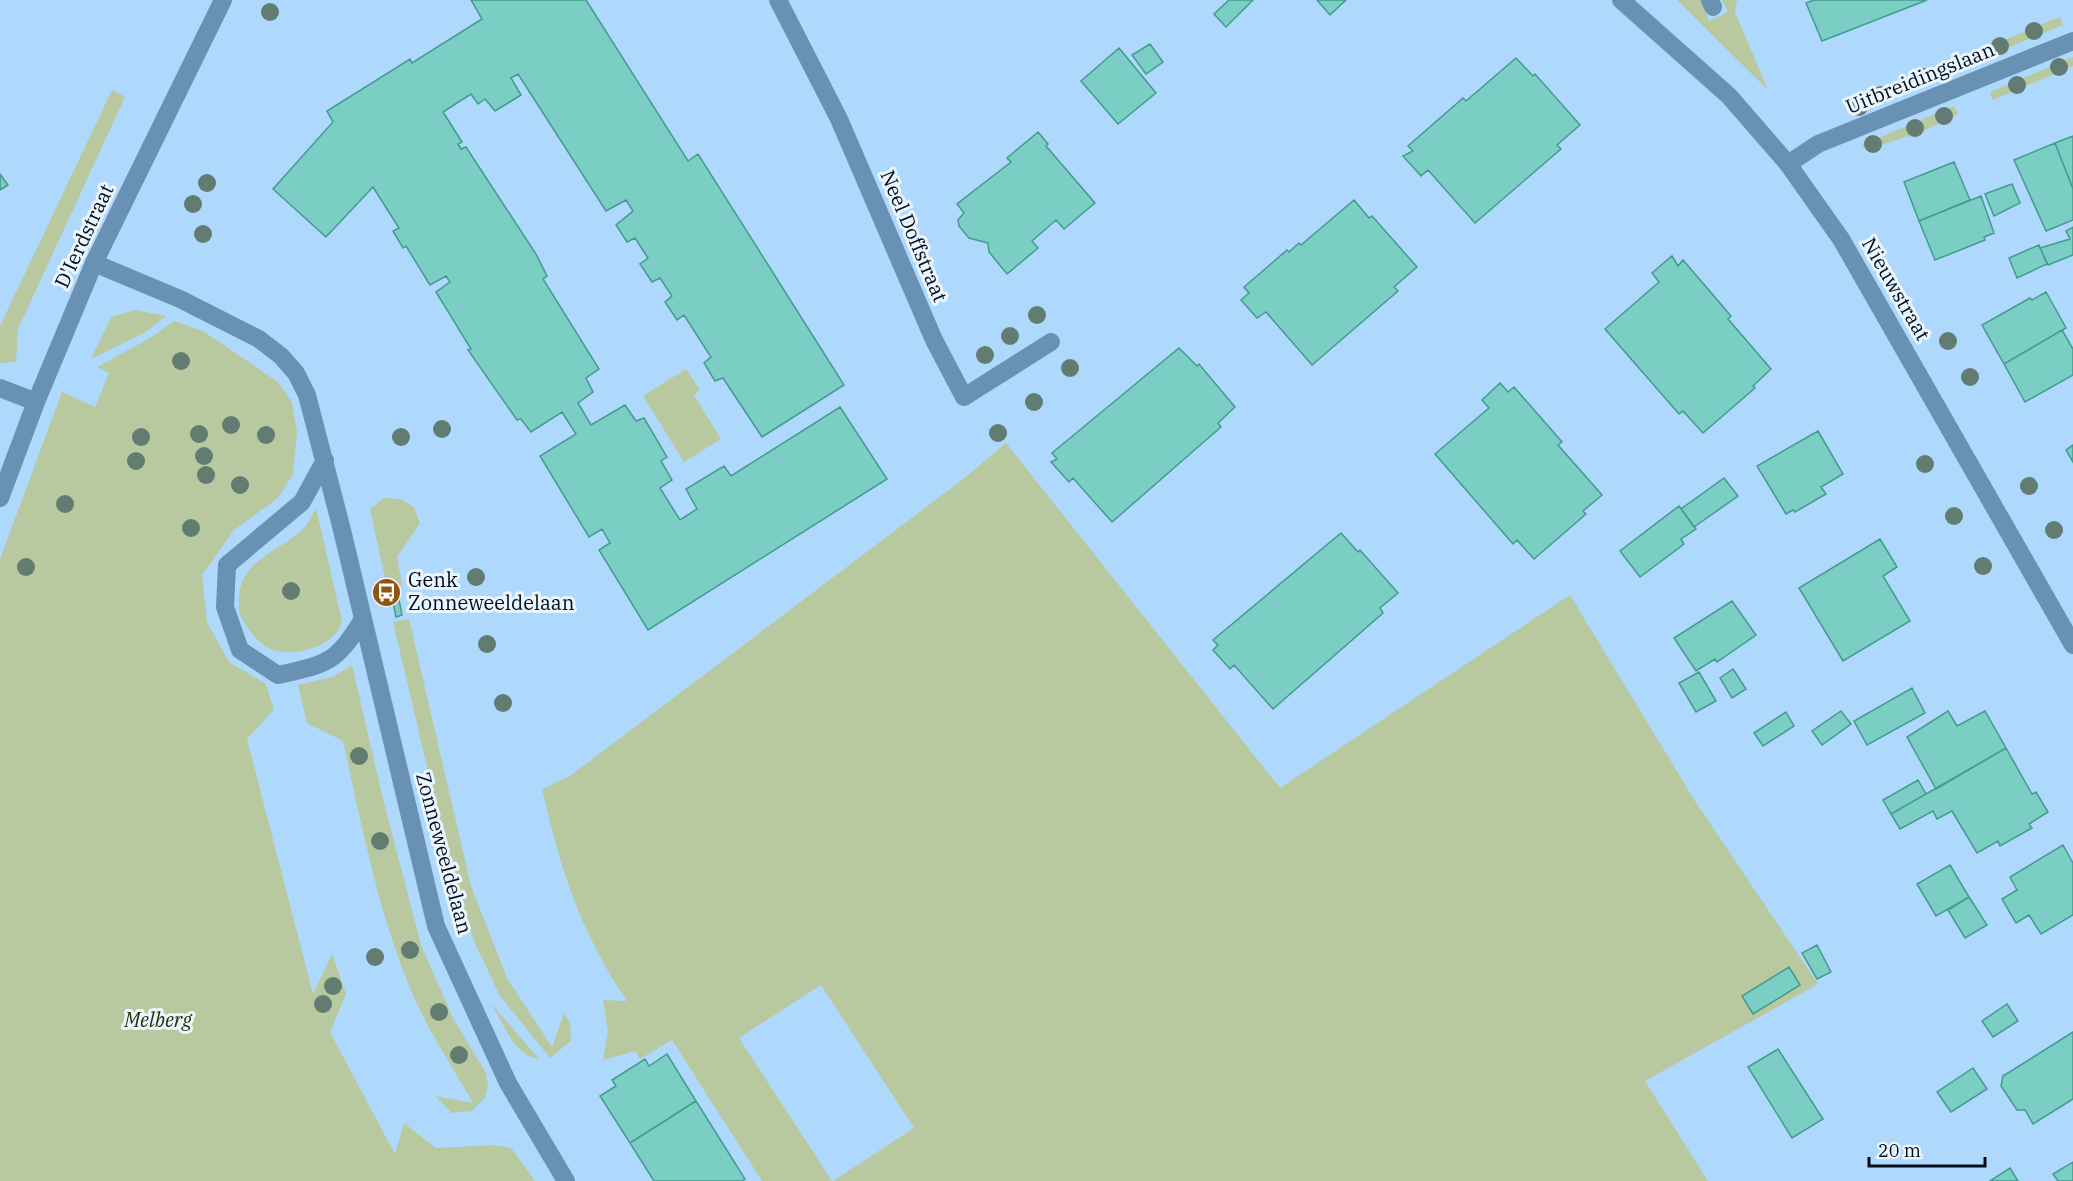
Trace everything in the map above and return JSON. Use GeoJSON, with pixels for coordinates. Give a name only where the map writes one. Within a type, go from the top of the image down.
{"type":"FeatureCollection","features":[{"type":"Feature","properties":{"kind":"street","name":"D'Ierdstraat"},"geometry":{"type":"LineString","coordinates":[[0,498],[36,402],[94,262],[223,0]]}},
{"type":"Feature","properties":{"kind":"street","name":"Neel Doffstraat"},"geometry":{"type":"LineString","coordinates":[[778,0],[839,119],[934,340],[964,397],[1051,342]]}},
{"type":"Feature","properties":{"kind":"street","name":"Nieuwstraat"},"geometry":{"type":"LineString","coordinates":[[1621,0],[1729,96],[1788,164],[1841,239],[2073,645]]}},
{"type":"Feature","properties":{"kind":"street","name":"Uitbreidingslaan"},"geometry":{"type":"LineString","coordinates":[[1788,164],[1818,144],[2073,41]]}},
{"type":"Feature","properties":{"kind":"street","name":"Zonneweeldelaan"},"geometry":{"type":"LineString","coordinates":[[94,262],[260,339],[281,356],[296,373],[307,394],[436,926],[508,1083],[566,1181]]}},
{"type":"Feature","properties":{"kind":"street"},"geometry":{"type":"LineString","coordinates":[[0,388],[36,402]]}},
{"type":"Feature","properties":{"kind":"street"},"geometry":{"type":"LineString","coordinates":[[324,460],[302,502],[227,565],[225,607],[240,650],[278,675],[319,666],[327,661],[345,649],[363,619]]}},
{"type":"Feature","properties":{"kind":"green space"},"geometry":{"type":"Polygon","coordinates":[[[1677,0],[1701,0],[1709,21],[1728,12],[1722,0],[1737,0],[1735,12],[1768,90],[1677,0]]]}},
{"type":"Feature","properties":{"kind":"green space"},"geometry":{"type":"Polygon","coordinates":[[[2060,17],[2063,25],[1973,62],[1970,54],[2060,17]]]}},
{"type":"Feature","properties":{"kind":"green space"},"geometry":{"type":"Polygon","coordinates":[[[2073,57],[2073,66],[1993,100],[1990,92],[2073,57]]]}},
{"type":"Feature","properties":{"kind":"green space"},"geometry":{"type":"Polygon","coordinates":[[[1935,69],[1939,76],[1850,114],[1846,106],[1935,69]]]}},
{"type":"Feature","properties":{"kind":"green space"},"geometry":{"type":"Polygon","coordinates":[[[112,90],[125,97],[18,329],[16,362],[0,363],[0,326],[112,90]]]}},
{"type":"Feature","properties":{"kind":"green space"},"geometry":{"type":"Polygon","coordinates":[[[1954,106],[1958,114],[1924,131],[1866,150],[1862,145],[1954,106]]]}},
{"type":"Feature","properties":{"kind":"green space"},"geometry":{"type":"Polygon","coordinates":[[[135,310],[166,316],[146,332],[91,359],[111,317],[135,310]]]}},
{"type":"Feature","properties":{"kind":"green space","name":"Melberg"},"geometry":{"type":"Polygon","coordinates":[[[174,321],[203,331],[278,382],[292,402],[297,432],[293,474],[278,498],[234,530],[202,575],[207,622],[229,662],[266,684],[274,710],[247,739],[313,994],[332,954],[346,994],[330,1032],[395,1154],[404,1123],[436,1148],[492,1145],[511,1148],[535,1181],[0,1181],[0,559],[62,392],[95,407],[109,373],[97,367],[150,338],[174,321]]]}},
{"type":"Feature","properties":{"kind":"green space"},"geometry":{"type":"Polygon","coordinates":[[[686,369],[700,390],[694,395],[721,439],[684,462],[643,396],[686,369]]]}},
{"type":"Feature","properties":{"kind":"green space"},"geometry":{"type":"Polygon","coordinates":[[[1006,443],[1280,788],[1570,595],[1695,801],[1818,984],[1645,1081],[1708,1181],[833,1181],[914,1128],[821,985],[739,1038],[832,1181],[762,1181],[672,1040],[640,1059],[635,1051],[603,1060],[608,1031],[603,1000],[627,1001],[584,925],[565,874],[542,789],[570,776],[962,480],[1006,443]]]}},
{"type":"Feature","properties":{"kind":"green space"},"geometry":{"type":"Polygon","coordinates":[[[384,498],[400,499],[414,507],[420,523],[397,557],[402,586],[387,588],[370,509],[384,498]]]}},
{"type":"Feature","properties":{"kind":"green space"},"geometry":{"type":"Polygon","coordinates":[[[316,508],[342,621],[332,637],[316,647],[296,652],[277,651],[261,643],[240,615],[241,586],[254,565],[304,528],[316,508]]]}},
{"type":"Feature","properties":{"kind":"green space"},"geometry":{"type":"Polygon","coordinates":[[[409,619],[471,886],[507,978],[552,1047],[564,1013],[570,1023],[571,1041],[550,1058],[500,996],[475,943],[452,873],[393,622],[409,619]]]}},
{"type":"Feature","properties":{"kind":"green space"},"geometry":{"type":"Polygon","coordinates":[[[352,665],[382,795],[421,945],[453,1018],[486,1073],[488,1087],[484,1099],[471,1111],[452,1113],[435,1096],[473,1103],[422,1014],[397,954],[371,864],[343,741],[307,723],[298,685],[332,677],[352,665]]]}},
{"type":"Feature","properties":{"kind":"green space"},"geometry":{"type":"Polygon","coordinates":[[[491,1003],[539,1059],[530,1057],[516,1045],[491,1003]]]}},
{"type":"Feature","properties":{"kind":"building"},"geometry":{"type":"Polygon","coordinates":[[[471,0],[586,0],[688,161],[698,154],[844,385],[762,437],[723,378],[715,381],[704,363],[711,357],[684,315],[677,320],[665,302],[672,296],[660,278],[652,282],[640,264],[648,258],[635,238],[627,242],[616,225],[633,211],[626,200],[606,211],[518,74],[511,78],[521,95],[495,111],[485,99],[478,104],[471,94],[443,112],[462,142],[458,144],[461,149],[466,147],[536,254],[547,276],[543,279],[599,369],[586,378],[593,392],[578,403],[591,425],[625,405],[636,421],[644,418],[667,457],[661,461],[672,480],[660,488],[680,520],[697,509],[686,489],[724,466],[731,476],[840,407],[887,479],[648,630],[599,550],[610,543],[602,529],[589,537],[540,456],[576,434],[562,412],[531,432],[521,419],[517,420],[468,350],[471,349],[436,292],[450,282],[446,276],[430,285],[406,246],[403,248],[393,231],[399,228],[373,187],[326,237],[273,189],[333,122],[327,111],[410,59],[412,63],[482,19],[471,0]]]}},
{"type":"Feature","properties":{"kind":"building"},"geometry":{"type":"Polygon","coordinates":[[[1229,0],[1253,0],[1226,27],[1214,14],[1229,0]]]}},
{"type":"Feature","properties":{"kind":"building"},"geometry":{"type":"Polygon","coordinates":[[[1317,0],[1346,0],[1330,15],[1317,0]]]}},
{"type":"Feature","properties":{"kind":"building"},"geometry":{"type":"Polygon","coordinates":[[[1814,0],[1927,0],[1822,41],[1806,3],[1814,0]]]}},
{"type":"Feature","properties":{"kind":"building"},"geometry":{"type":"Polygon","coordinates":[[[1150,44],[1163,62],[1146,74],[1132,55],[1150,44]]]}},
{"type":"Feature","properties":{"kind":"building"},"geometry":{"type":"Polygon","coordinates":[[[1119,48],[1156,93],[1118,124],[1081,81],[1119,48]]]}},
{"type":"Feature","properties":{"kind":"building"},"geometry":{"type":"Polygon","coordinates":[[[1516,58],[1533,76],[1535,74],[1580,125],[1557,145],[1561,149],[1475,223],[1428,170],[1421,176],[1403,156],[1413,151],[1408,146],[1463,98],[1466,101],[1516,58]]]}},
{"type":"Feature","properties":{"kind":"building"},"geometry":{"type":"Polygon","coordinates":[[[1038,132],[1048,144],[1046,146],[1095,203],[1064,229],[1056,220],[1032,241],[1038,248],[1007,274],[989,252],[988,243],[969,238],[959,226],[958,220],[964,213],[957,204],[1011,162],[1007,158],[1038,132]]]}},
{"type":"Feature","properties":{"kind":"building"},"geometry":{"type":"Polygon","coordinates":[[[2073,136],[2073,189],[2055,143],[2073,136]]]}},
{"type":"Feature","properties":{"kind":"building"},"geometry":{"type":"Polygon","coordinates":[[[2055,143],[2073,189],[2073,220],[2046,231],[2014,160],[2055,143]]]}},
{"type":"Feature","properties":{"kind":"building"},"geometry":{"type":"Polygon","coordinates":[[[1954,162],[1970,200],[1919,221],[1904,182],[1954,162]]]}},
{"type":"Feature","properties":{"kind":"building"},"geometry":{"type":"Polygon","coordinates":[[[0,174],[8,185],[0,190],[0,174]]]}},
{"type":"Feature","properties":{"kind":"building"},"geometry":{"type":"Polygon","coordinates":[[[2012,184],[2020,203],[1994,216],[1985,194],[2012,184]]]}},
{"type":"Feature","properties":{"kind":"building"},"geometry":{"type":"Polygon","coordinates":[[[1981,196],[1994,233],[1984,237],[1985,240],[1935,260],[1919,221],[1981,196]]]}},
{"type":"Feature","properties":{"kind":"building"},"geometry":{"type":"Polygon","coordinates":[[[1354,200],[1369,218],[1372,216],[1417,267],[1394,287],[1398,291],[1312,365],[1266,312],[1257,318],[1241,300],[1249,293],[1244,287],[1287,250],[1289,252],[1299,243],[1301,245],[1354,200]]]}},
{"type":"Feature","properties":{"kind":"building"},"geometry":{"type":"Polygon","coordinates":[[[2073,227],[2073,255],[2048,265],[2040,248],[2070,239],[2066,231],[2073,227]]]}},
{"type":"Feature","properties":{"kind":"building"},"geometry":{"type":"Polygon","coordinates":[[[2039,245],[2047,264],[2017,278],[2009,258],[2039,245]]]}},
{"type":"Feature","properties":{"kind":"building"},"geometry":{"type":"Polygon","coordinates":[[[1672,256],[1678,266],[1683,260],[1731,316],[1728,319],[1771,369],[1753,386],[1755,388],[1703,433],[1683,411],[1679,414],[1605,329],[1659,282],[1652,273],[1672,256]]]}},
{"type":"Feature","properties":{"kind":"building"},"geometry":{"type":"Polygon","coordinates":[[[2046,292],[2066,328],[2004,364],[1982,325],[2030,298],[2032,300],[2046,292]]]}},
{"type":"Feature","properties":{"kind":"building"},"geometry":{"type":"Polygon","coordinates":[[[2062,330],[2073,349],[2073,375],[2025,402],[2004,364],[2062,330]]]}},
{"type":"Feature","properties":{"kind":"building"},"geometry":{"type":"Polygon","coordinates":[[[1179,348],[1197,366],[1199,364],[1235,407],[1218,423],[1221,427],[1112,522],[1073,478],[1069,482],[1051,462],[1057,459],[1052,453],[1179,348]]]}},
{"type":"Feature","properties":{"kind":"building"},"geometry":{"type":"Polygon","coordinates":[[[1500,383],[1508,392],[1514,387],[1562,442],[1558,445],[1602,495],[1583,511],[1586,514],[1534,559],[1517,540],[1513,544],[1435,454],[1489,408],[1482,400],[1500,383]]]}},
{"type":"Feature","properties":{"kind":"building"},"geometry":{"type":"Polygon","coordinates":[[[1818,431],[1843,474],[1821,487],[1826,494],[1795,512],[1793,510],[1786,514],[1757,466],[1818,431]]]}},
{"type":"Feature","properties":{"kind":"building"},"geometry":{"type":"Polygon","coordinates":[[[2073,445],[2073,462],[2066,450],[2073,445]]]}},
{"type":"Feature","properties":{"kind":"building"},"geometry":{"type":"Polygon","coordinates":[[[1724,478],[1738,496],[1694,527],[1681,509],[1724,478]]]}},
{"type":"Feature","properties":{"kind":"building"},"geometry":{"type":"Polygon","coordinates":[[[1679,506],[1696,529],[1681,539],[1684,544],[1640,577],[1620,551],[1679,506]]]}},
{"type":"Feature","properties":{"kind":"building"},"geometry":{"type":"Polygon","coordinates":[[[1341,533],[1358,552],[1360,550],[1398,593],[1380,608],[1383,613],[1273,709],[1234,665],[1230,669],[1213,650],[1218,645],[1213,640],[1341,533]]]}},
{"type":"Feature","properties":{"kind":"building"},"geometry":{"type":"Polygon","coordinates":[[[1880,539],[1897,567],[1883,576],[1910,621],[1843,661],[1799,588],[1880,539]]]}},
{"type":"Feature","properties":{"kind":"building"},"geometry":{"type":"Polygon","coordinates":[[[398,595],[402,615],[396,617],[392,596],[398,595]]]}},
{"type":"Feature","properties":{"kind":"building"},"geometry":{"type":"Polygon","coordinates":[[[1732,601],[1756,635],[1717,662],[1715,659],[1696,671],[1674,638],[1732,601]]]}},
{"type":"Feature","properties":{"kind":"building"},"geometry":{"type":"Polygon","coordinates":[[[1733,669],[1746,689],[1732,698],[1720,678],[1733,669]]]}},
{"type":"Feature","properties":{"kind":"building"},"geometry":{"type":"Polygon","coordinates":[[[1699,672],[1716,701],[1696,712],[1679,683],[1699,672]]]}},
{"type":"Feature","properties":{"kind":"building"},"geometry":{"type":"Polygon","coordinates":[[[1912,688],[1925,713],[1867,745],[1854,721],[1912,688]]]}},
{"type":"Feature","properties":{"kind":"building"},"geometry":{"type":"Polygon","coordinates":[[[1841,711],[1851,724],[1822,745],[1812,731],[1841,711]]]}},
{"type":"Feature","properties":{"kind":"building"},"geometry":{"type":"Polygon","coordinates":[[[1948,711],[1957,726],[1985,711],[2006,748],[1936,789],[1907,737],[1948,711]]]}},
{"type":"Feature","properties":{"kind":"building"},"geometry":{"type":"Polygon","coordinates":[[[1786,712],[1794,726],[1763,746],[1754,733],[1786,712]]]}},
{"type":"Feature","properties":{"kind":"building"},"geometry":{"type":"Polygon","coordinates":[[[2006,748],[2032,794],[2036,792],[2048,812],[2029,824],[2032,828],[2000,846],[1998,841],[1977,853],[1952,811],[1937,819],[1933,811],[1900,829],[1891,814],[2006,748]]]}},
{"type":"Feature","properties":{"kind":"building"},"geometry":{"type":"Polygon","coordinates":[[[1918,780],[1926,794],[1891,814],[1883,800],[1918,780]]]}},
{"type":"Feature","properties":{"kind":"building"},"geometry":{"type":"Polygon","coordinates":[[[2063,845],[2073,863],[2073,915],[2041,934],[2029,915],[2016,923],[2002,899],[2017,890],[2010,877],[2063,845]]]}},
{"type":"Feature","properties":{"kind":"building"},"geometry":{"type":"Polygon","coordinates":[[[1950,865],[1969,897],[1936,916],[1917,884],[1950,865]]]}},
{"type":"Feature","properties":{"kind":"building"},"geometry":{"type":"Polygon","coordinates":[[[1969,897],[1987,925],[1965,938],[1948,910],[1969,897]]]}},
{"type":"Feature","properties":{"kind":"building"},"geometry":{"type":"Polygon","coordinates":[[[1817,945],[1831,972],[1817,979],[1802,953],[1817,945]]]}},
{"type":"Feature","properties":{"kind":"building"},"geometry":{"type":"Polygon","coordinates":[[[1789,967],[1800,985],[1753,1014],[1742,996],[1789,967]]]}},
{"type":"Feature","properties":{"kind":"building"},"geometry":{"type":"Polygon","coordinates":[[[2007,1004],[2018,1021],[1993,1037],[1982,1021],[2007,1004]]]}},
{"type":"Feature","properties":{"kind":"building"},"geometry":{"type":"Polygon","coordinates":[[[2073,1032],[2073,1099],[2033,1124],[2025,1110],[2017,1110],[2001,1086],[2003,1076],[2073,1032]]]}},
{"type":"Feature","properties":{"kind":"building"},"geometry":{"type":"Polygon","coordinates":[[[1778,1049],[1823,1119],[1792,1138],[1748,1067],[1778,1049]]]}},
{"type":"Feature","properties":{"kind":"building"},"geometry":{"type":"Polygon","coordinates":[[[667,1054],[696,1101],[630,1143],[600,1096],[616,1086],[612,1080],[645,1059],[649,1066],[667,1054]]]}},
{"type":"Feature","properties":{"kind":"building"},"geometry":{"type":"Polygon","coordinates":[[[1973,1068],[1987,1089],[1951,1112],[1937,1092],[1973,1068]]]}},
{"type":"Feature","properties":{"kind":"building"},"geometry":{"type":"Polygon","coordinates":[[[696,1101],[745,1179],[742,1181],[654,1181],[630,1143],[696,1101]]]}},
{"type":"Feature","properties":{"kind":"building"},"geometry":{"type":"Polygon","coordinates":[[[2073,1162],[2073,1181],[2058,1181],[2053,1174],[2073,1162]]]}},
{"type":"Feature","properties":{"kind":"building"},"geometry":{"type":"Polygon","coordinates":[[[2010,1168],[2018,1181],[1990,1181],[2010,1168]]]}},
{"type":"Feature","properties":{"kind":"place","name":"Genk Zonneweeldelaan"},"geometry":{"type":"Point","coordinates":[387,592]}}]}
